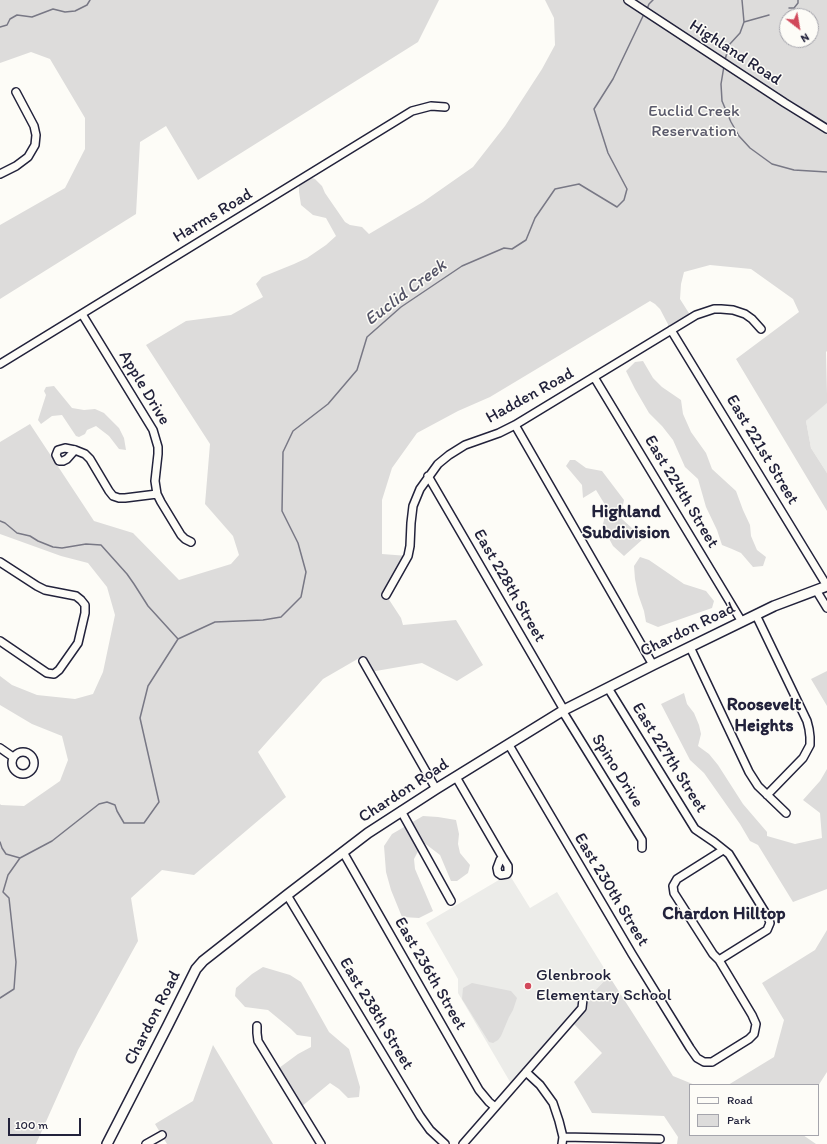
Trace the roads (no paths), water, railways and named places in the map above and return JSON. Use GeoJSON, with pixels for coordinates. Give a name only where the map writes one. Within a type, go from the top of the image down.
{"type":"FeatureCollection","features":[{"type":"Feature","properties":{"kind":"main road","name":"Chardon Road"},"geometry":{"type":"LineString","coordinates":[[107,1144],[196,969],[203,961],[287,895],[368,833],[401,811],[563,711],[756,615],[789,600],[827,586]]}},
{"type":"Feature","properties":{"kind":"street","name":"Highland Road"},"geometry":{"type":"LineString","coordinates":[[628,0],[744,77],[827,129]]}},
{"type":"Feature","properties":{"kind":"street"},"geometry":{"type":"LineString","coordinates":[[0,174],[16,166],[28,157],[35,145],[36,135],[34,126],[16,92]]}},
{"type":"Feature","properties":{"kind":"street","name":"Harms Road"},"geometry":{"type":"LineString","coordinates":[[0,364],[412,111],[431,106],[445,107]]}},
{"type":"Feature","properties":{"kind":"street","name":"Hadden Road"},"geometry":{"type":"LineString","coordinates":[[386,595],[408,556],[413,506],[420,489],[438,464],[449,455],[465,445],[499,433],[515,425],[696,315],[706,311],[721,309],[733,310],[745,314],[761,329]]}},
{"type":"Feature","properties":{"kind":"street","name":"Apple Drive"},"geometry":{"type":"LineString","coordinates":[[82,314],[153,430],[158,446],[155,480],[157,494],[181,535],[191,542]]}},
{"type":"Feature","properties":{"kind":"street","name":"East 221st Street"},"geometry":{"type":"LineString","coordinates":[[671,330],[827,586]]}},
{"type":"Feature","properties":{"kind":"street","name":"East 224th Street"},"geometry":{"type":"LineString","coordinates":[[594,378],[742,622]]}},
{"type":"Feature","properties":{"kind":"street"},"geometry":{"type":"LineString","coordinates":[[515,425],[653,665]]}},
{"type":"Feature","properties":{"kind":"street"},"geometry":{"type":"LineString","coordinates":[[75,450],[85,454],[90,460],[113,496],[125,498],[157,494]]}},
{"type":"Feature","properties":{"kind":"street","name":"East 228th Street"},"geometry":{"type":"LineString","coordinates":[[428,476],[563,711]]}},
{"type":"Feature","properties":{"kind":"street"},"geometry":{"type":"LineString","coordinates":[[0,562],[37,586],[45,590],[76,596],[85,605],[85,613],[78,643],[59,670],[54,674],[47,673],[0,641]]}},
{"type":"Feature","properties":{"kind":"street"},"geometry":{"type":"LineString","coordinates":[[816,590],[827,608]]}},
{"type":"Feature","properties":{"kind":"street"},"geometry":{"type":"LineString","coordinates":[[756,615],[807,720],[810,737],[810,745],[803,758],[767,795]]}},
{"type":"Feature","properties":{"kind":"street"},"geometry":{"type":"LineString","coordinates":[[690,647],[749,772],[758,786],[786,813]]}},
{"type":"Feature","properties":{"kind":"street"},"geometry":{"type":"LineString","coordinates":[[363,661],[436,789]]}},
{"type":"Feature","properties":{"kind":"street","name":"East 227th Street"},"geometry":{"type":"LineString","coordinates":[[608,688],[694,829],[729,854],[768,916],[770,923],[767,930],[719,960]]}},
{"type":"Feature","properties":{"kind":"street","name":"Spino Drive"},"geometry":{"type":"LineString","coordinates":[[563,711],[642,840],[642,848]]}},
{"type":"Feature","properties":{"kind":"street","name":"East 230th Street"},"geometry":{"type":"LineString","coordinates":[[509,745],[631,952],[690,1048],[697,1058],[704,1062],[712,1062],[749,1038],[754,1034],[756,1024],[719,960]]}},
{"type":"Feature","properties":{"kind":"street"},"geometry":{"type":"LineString","coordinates":[[0,748],[13,757]]}},
{"type":"Feature","properties":{"kind":"street"},"geometry":{"type":"LineString","coordinates":[[456,777],[503,858]]}},
{"type":"Feature","properties":{"kind":"street"},"geometry":{"type":"LineString","coordinates":[[401,811],[451,902]]}},
{"type":"Feature","properties":{"kind":"street"},"geometry":{"type":"LineString","coordinates":[[719,960],[713,954],[674,893],[673,886],[677,879],[723,850]]}},
{"type":"Feature","properties":{"kind":"street","name":"East 236th Street"},"geometry":{"type":"LineString","coordinates":[[343,852],[479,1090],[495,1107]]}},
{"type":"Feature","properties":{"kind":"street","name":"East 238th Street"},"geometry":{"type":"LineString","coordinates":[[287,895],[420,1116],[430,1130],[445,1144]]}},
{"type":"Feature","properties":{"kind":"street"},"geometry":{"type":"LineString","coordinates":[[463,1144],[582,1008],[583,999]]}},
{"type":"Feature","properties":{"kind":"street"},"geometry":{"type":"LineString","coordinates":[[257,1026],[258,1041],[321,1144]]}},
{"type":"Feature","properties":{"kind":"street"},"geometry":{"type":"LineString","coordinates":[[526,1072],[540,1085],[553,1103],[559,1121],[562,1140],[660,1139]]}},
{"type":"Feature","properties":{"kind":"street"},"geometry":{"type":"LineString","coordinates":[[146,1144],[162,1135]]}},
{"type":"Feature","properties":{"kind":"waterway"},"geometry":{"type":"LineString","coordinates":[[0,27],[7,25],[10,19],[17,15],[32,17],[53,9],[65,12],[75,11],[87,5],[90,0]]}},
{"type":"Feature","properties":{"kind":"waterway","name":"Euclid Creek"},"geometry":{"type":"LineString","coordinates":[[647,9],[653,0]]}},
{"type":"Feature","properties":{"kind":"waterway","name":"Euclid Creek"},"geometry":{"type":"LineString","coordinates":[[725,60],[729,45],[740,33],[744,22],[742,0]]}},
{"type":"Feature","properties":{"kind":"waterway","name":"Euclid Creek"},"geometry":{"type":"LineString","coordinates":[[794,8],[798,3],[798,0]]}},
{"type":"Feature","properties":{"kind":"waterway","name":"Euclid Creek"},"geometry":{"type":"LineString","coordinates":[[0,998],[14,989],[16,962],[9,898],[3,892],[8,875],[20,858],[52,841],[99,804],[107,802],[115,805],[124,823],[144,823],[159,802],[140,718],[148,686],[178,639],[215,622],[263,620],[281,617],[301,597],[306,572],[298,543],[282,511],[283,452],[293,431],[328,404],[357,370],[367,337],[401,307],[462,266],[504,248],[512,249],[526,240],[535,218],[555,189],[579,184],[617,207],[624,200],[627,189],[608,153],[594,109],[613,79],[644,14]]}},
{"type":"Feature","properties":{"kind":"waterway","name":"Euclid Creek"},"geometry":{"type":"LineString","coordinates":[[744,22],[769,15]]}},
{"type":"Feature","properties":{"kind":"waterway","name":"Euclid Creek"},"geometry":{"type":"LineString","coordinates":[[724,66],[721,84],[722,101],[739,136],[750,148],[772,164],[794,170],[827,172]]}},
{"type":"Feature","properties":{"kind":"waterway"},"geometry":{"type":"LineString","coordinates":[[0,521],[5,523],[17,533],[30,536],[53,547],[62,548],[86,544],[101,545],[127,574],[148,606],[178,639]]}},
{"type":"Feature","properties":{"kind":"waterway"},"geometry":{"type":"LineString","coordinates":[[0,842],[6,854],[20,858]]}},
{"type":"Feature","properties":{"kind":"place","name":"Glenbrook Elementary School"},"geometry":{"type":"Point","coordinates":[528,986]}},
{"type":"Feature","properties":{"kind":"district","name":"Highland Subdivision"},"geometry":{"type":"Point","coordinates":[626,522]}},
{"type":"Feature","properties":{"kind":"district","name":"Roosevelt Heights"},"geometry":{"type":"Point","coordinates":[764,715]}},
{"type":"Feature","properties":{"kind":"district","name":"Chardon Hilltop"},"geometry":{"type":"Point","coordinates":[724,914]}},
{"type":"Feature","properties":{"kind":"park label","name":"Euclid Creek Reservation"},"geometry":{"type":"Point","coordinates":[694,122]}}]}
